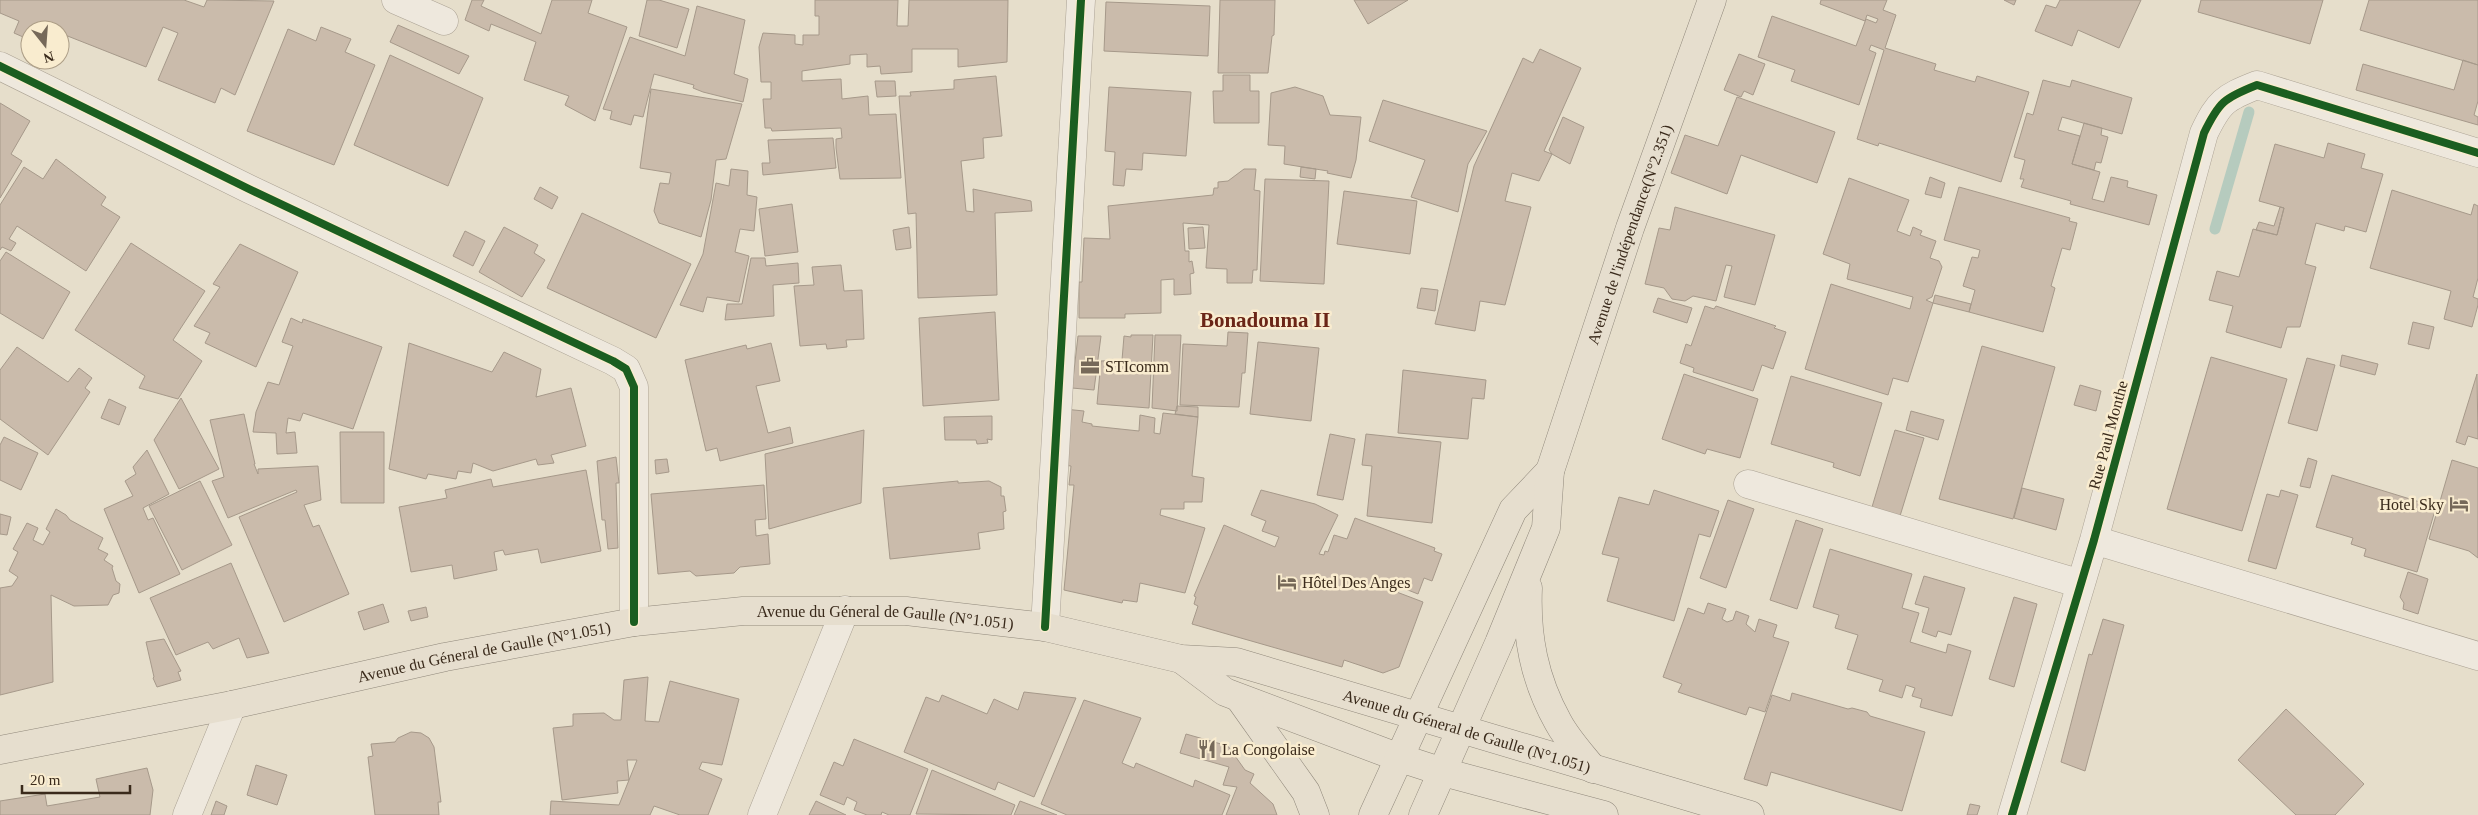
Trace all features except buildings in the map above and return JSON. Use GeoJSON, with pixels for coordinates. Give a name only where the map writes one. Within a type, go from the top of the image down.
{"type":"FeatureCollection","features":[{"type":"Feature","properties":{"kind":"main road","name":"Avenue de l'indépendance(N°2.351)"},"geometry":{"type":"LineString","coordinates":[[1423,815],[1462,730],[1546,528],[1550,471],[1630,228],[1712,0]]}},
{"type":"Feature","properties":{"kind":"main road","name":"Avenue de l'indépendance(N°2.351)"},"geometry":{"type":"LineString","coordinates":[[1373,815],[1513,510],[1550,471]]}},
{"type":"Feature","properties":{"kind":"main road"},"geometry":{"type":"LineString","coordinates":[[1529,568],[1527,618],[1529,645],[1538,678],[1558,724],[1593,769]]}},
{"type":"Feature","properties":{"kind":"main road","name":"Avenue du Géneral de Gaulle (N°1.051)"},"geometry":{"type":"LineString","coordinates":[[0,750],[232,705],[445,657],[634,622],[743,611],[906,611],[1045,627],[1181,659],[1236,662],[1750,815]]}},
{"type":"Feature","properties":{"kind":"main road","name":"Avenue du Géneral de Gaulle (N°1.051)"},"geometry":{"type":"LineString","coordinates":[[1181,659],[1225,692],[1240,699],[1443,772],[1604,815]]}},
{"type":"Feature","properties":{"kind":"main road"},"geometry":{"type":"LineString","coordinates":[[1240,699],[1301,784],[1315,815]]}},
{"type":"Feature","properties":{"kind":"street"},"geometry":{"type":"LineString","coordinates":[[396,0],[444,21]]}},
{"type":"Feature","properties":{"kind":"street"},"geometry":{"type":"LineString","coordinates":[[1045,627],[1081,0]]}},
{"type":"Feature","properties":{"kind":"street"},"geometry":{"type":"LineString","coordinates":[[0,66],[249,189],[626,369],[634,387],[634,622]]}},
{"type":"Feature","properties":{"kind":"street","name":"Rue Paul Monthe"},"geometry":{"type":"LineString","coordinates":[[2012,815],[2094,540],[2204,134],[2215,109],[2232,95],[2257,86],[2478,153]]}},
{"type":"Feature","properties":{"kind":"street"},"geometry":{"type":"LineString","coordinates":[[1748,484],[2081,584]]}},
{"type":"Feature","properties":{"kind":"street"},"geometry":{"type":"LineString","coordinates":[[2094,540],[2478,656]]}},
{"type":"Feature","properties":{"kind":"street"},"geometry":{"type":"LineString","coordinates":[[762,815],[845,610]]}},
{"type":"Feature","properties":{"kind":"street"},"geometry":{"type":"LineString","coordinates":[[187,815],[232,705]]}},
{"type":"Feature","properties":{"kind":"waterway"},"geometry":{"type":"LineString","coordinates":[[2215,229],[2249,112]]}},
{"type":"Feature","properties":{"kind":"cycle path"},"geometry":{"type":"LineString","coordinates":[[1045,627],[1081,0]]}},
{"type":"Feature","properties":{"kind":"cycle path"},"geometry":{"type":"LineString","coordinates":[[0,66],[249,189],[613,361],[626,369],[634,387],[634,622]]}},
{"type":"Feature","properties":{"kind":"cycle path"},"geometry":{"type":"LineString","coordinates":[[2012,815],[2094,540],[2204,133],[2214,114],[2224,102],[2257,85],[2478,153]]}},
{"type":"Feature","properties":{"kind":"place","name":"STIcomm"},"geometry":{"type":"Point","coordinates":[1090,366]}},
{"type":"Feature","properties":{"kind":"place","name":"Hotel Sky"},"geometry":{"type":"Point","coordinates":[2459,504]}},
{"type":"Feature","properties":{"kind":"place","name":"Hôtel Des Anges"},"geometry":{"type":"Point","coordinates":[1287,582]}},
{"type":"Feature","properties":{"kind":"place","name":"La Congolaise"},"geometry":{"type":"Point","coordinates":[1207,749]}},
{"type":"Feature","properties":{"kind":"district","name":"Bonadouma II"},"geometry":{"type":"Point","coordinates":[1265,320]}}]}
